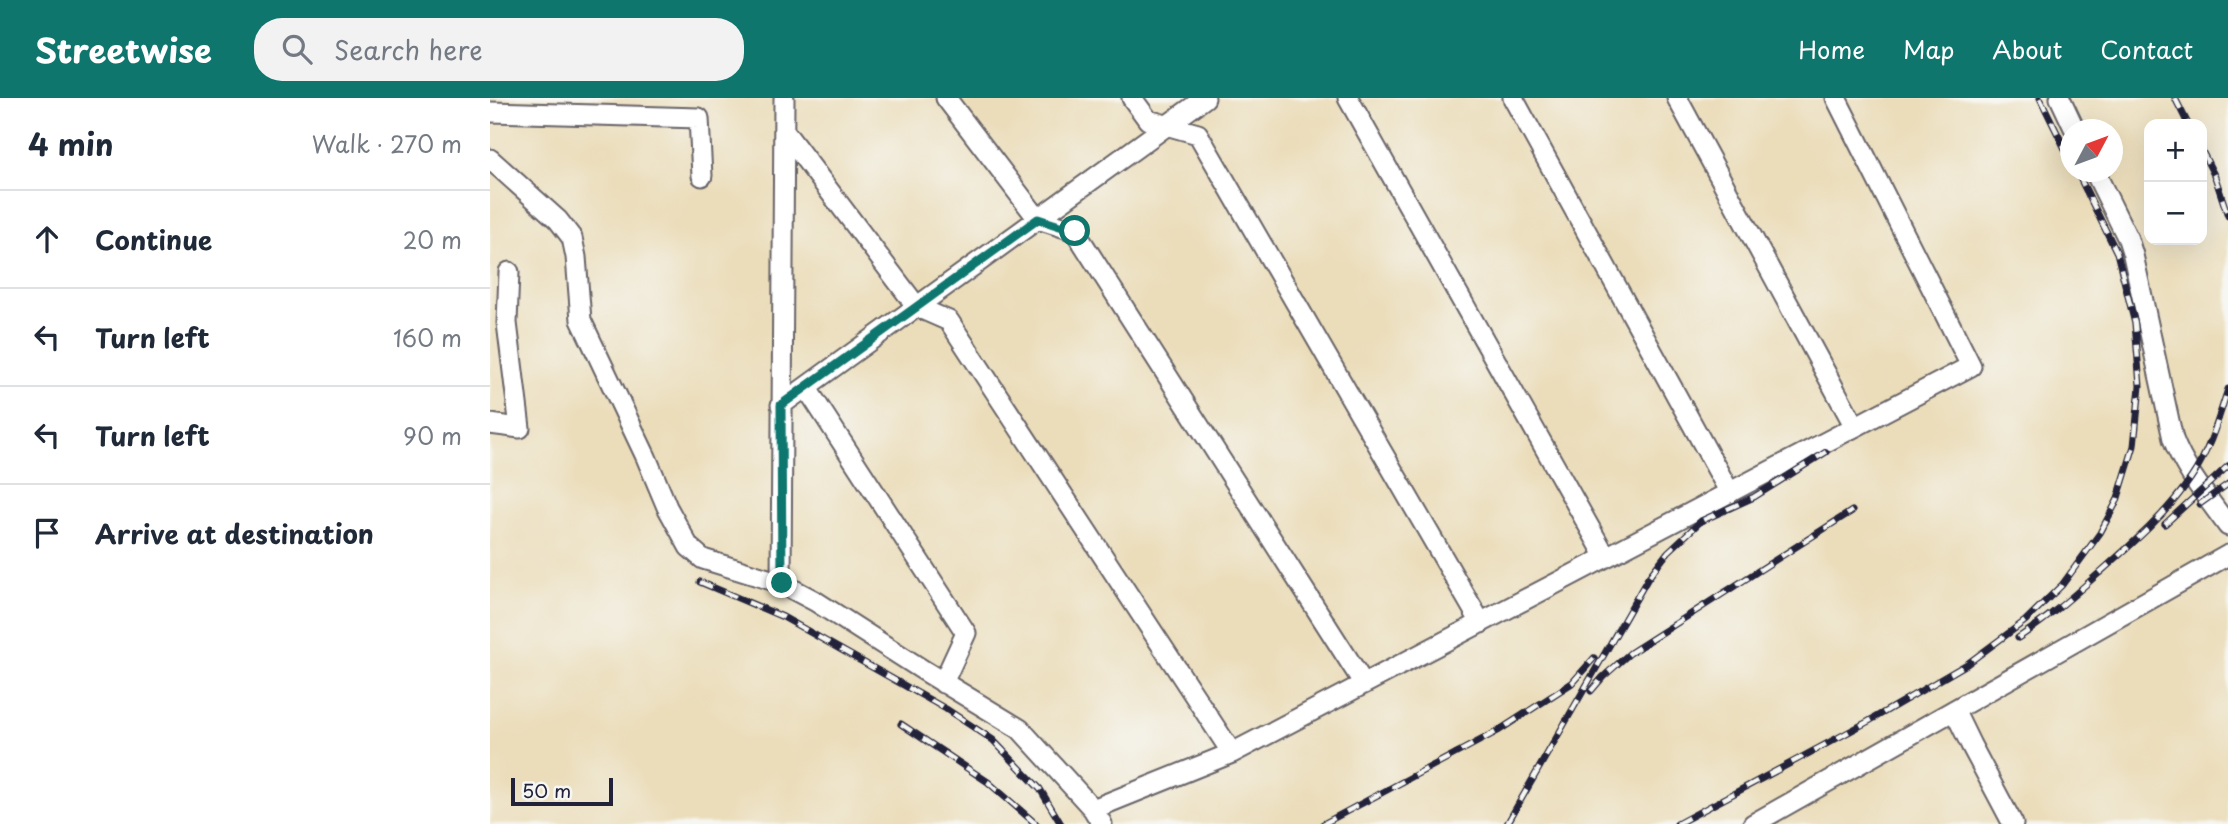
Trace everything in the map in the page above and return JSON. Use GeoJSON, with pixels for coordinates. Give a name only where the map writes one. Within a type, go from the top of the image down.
{"type":"FeatureCollection","features":[{"type":"Feature","properties":{"kind":"street"},"geometry":{"type":"LineString","coordinates":[[782,583],[784,98]]}},
{"type":"Feature","properties":{"kind":"street"},"geometry":{"type":"LineString","coordinates":[[946,98],[1038,219],[1075,231],[1364,684]]}},
{"type":"Feature","properties":{"kind":"street"},"geometry":{"type":"LineString","coordinates":[[1132,98],[1148,120],[1198,134],[1481,623]]}},
{"type":"Feature","properties":{"kind":"street"},"geometry":{"type":"LineString","coordinates":[[781,405],[1205,98]]}},
{"type":"Feature","properties":{"kind":"street"},"geometry":{"type":"LineString","coordinates":[[1348,98],[1606,557]]}},
{"type":"Feature","properties":{"kind":"street"},"geometry":{"type":"LineString","coordinates":[[1513,98],[1730,493]]}},
{"type":"Feature","properties":{"kind":"street"},"geometry":{"type":"LineString","coordinates":[[1677,98],[1855,427]]}},
{"type":"Feature","properties":{"kind":"street"},"geometry":{"type":"LineString","coordinates":[[490,159],[558,220],[572,238],[581,320],[667,507],[689,547],[703,559],[782,583],[815,601],[1020,729],[1098,817],[1232,754],[1971,366],[1836,98]]}},
{"type":"Feature","properties":{"kind":"street"},"geometry":{"type":"LineString","coordinates":[[2060,98],[2070,119]]}},
{"type":"Feature","properties":{"kind":"street"},"geometry":{"type":"LineString","coordinates":[[490,112],[699,118],[702,177]]}},
{"type":"Feature","properties":{"kind":"street"},"geometry":{"type":"LineString","coordinates":[[784,131],[917,307],[949,321],[1232,754]]}},
{"type":"Feature","properties":{"kind":"street"},"geometry":{"type":"LineString","coordinates":[[2100,182],[2133,255],[2173,439],[2183,463],[2228,526]]}},
{"type":"Feature","properties":{"kind":"street"},"geometry":{"type":"LineString","coordinates":[[490,424],[520,428],[499,323],[509,272]]}},
{"type":"Feature","properties":{"kind":"street"},"geometry":{"type":"LineString","coordinates":[[806,387],[967,633],[943,683]]}},
{"type":"Feature","properties":{"kind":"street"},"geometry":{"type":"LineString","coordinates":[[1753,824],[2228,555]]}},
{"type":"Feature","properties":{"kind":"street"},"geometry":{"type":"LineString","coordinates":[[1954,710],[2013,824]]}},
{"type":"Feature","properties":{"kind":"railway"},"geometry":{"type":"LineString","coordinates":[[2040,98],[2060,139]]}},
{"type":"Feature","properties":{"kind":"railway"},"geometry":{"type":"LineString","coordinates":[[2175,98],[2186,119]]}},
{"type":"Feature","properties":{"kind":"railway"},"geometry":{"type":"LineString","coordinates":[[2207,161],[2228,216]]}},
{"type":"Feature","properties":{"kind":"railway"},"geometry":{"type":"LineString","coordinates":[[1677,824],[1869,721],[1967,664],[2025,621],[2062,585],[2100,533],[2117,501],[2134,446],[2140,386],[2135,324],[2117,253],[2082,182]]}},
{"type":"Feature","properties":{"kind":"railway"},"geometry":{"type":"LineString","coordinates":[[2018,638],[2088,583],[2171,505],[2203,457],[2228,389]]}},
{"type":"Feature","properties":{"kind":"railway"},"geometry":{"type":"LineString","coordinates":[[1507,824],[1648,578],[1668,552],[1701,521],[1754,497],[1826,452]]}},
{"type":"Feature","properties":{"kind":"railway"},"geometry":{"type":"LineString","coordinates":[[2165,524],[2228,466]]}},
{"type":"Feature","properties":{"kind":"railway"},"geometry":{"type":"LineString","coordinates":[[2200,504],[2228,484]]}},
{"type":"Feature","properties":{"kind":"railway"},"geometry":{"type":"LineString","coordinates":[[1591,691],[1630,653],[1852,511]]}},
{"type":"Feature","properties":{"kind":"railway"},"geometry":{"type":"LineString","coordinates":[[700,582],[783,617],[946,709],[993,740],[1040,789],[1061,824]]}},
{"type":"Feature","properties":{"kind":"railway"},"geometry":{"type":"LineString","coordinates":[[1323,824],[1498,731],[1572,683],[1594,658]]}},
{"type":"Feature","properties":{"kind":"railway"},"geometry":{"type":"LineString","coordinates":[[901,724],[988,782],[1036,824]]}},
{"type":"Feature","properties":{"kind":"route"},"geometry":{"type":"LineString","coordinates":[[782,583],[781,405],[1038,219],[1075,231]]}}]}
